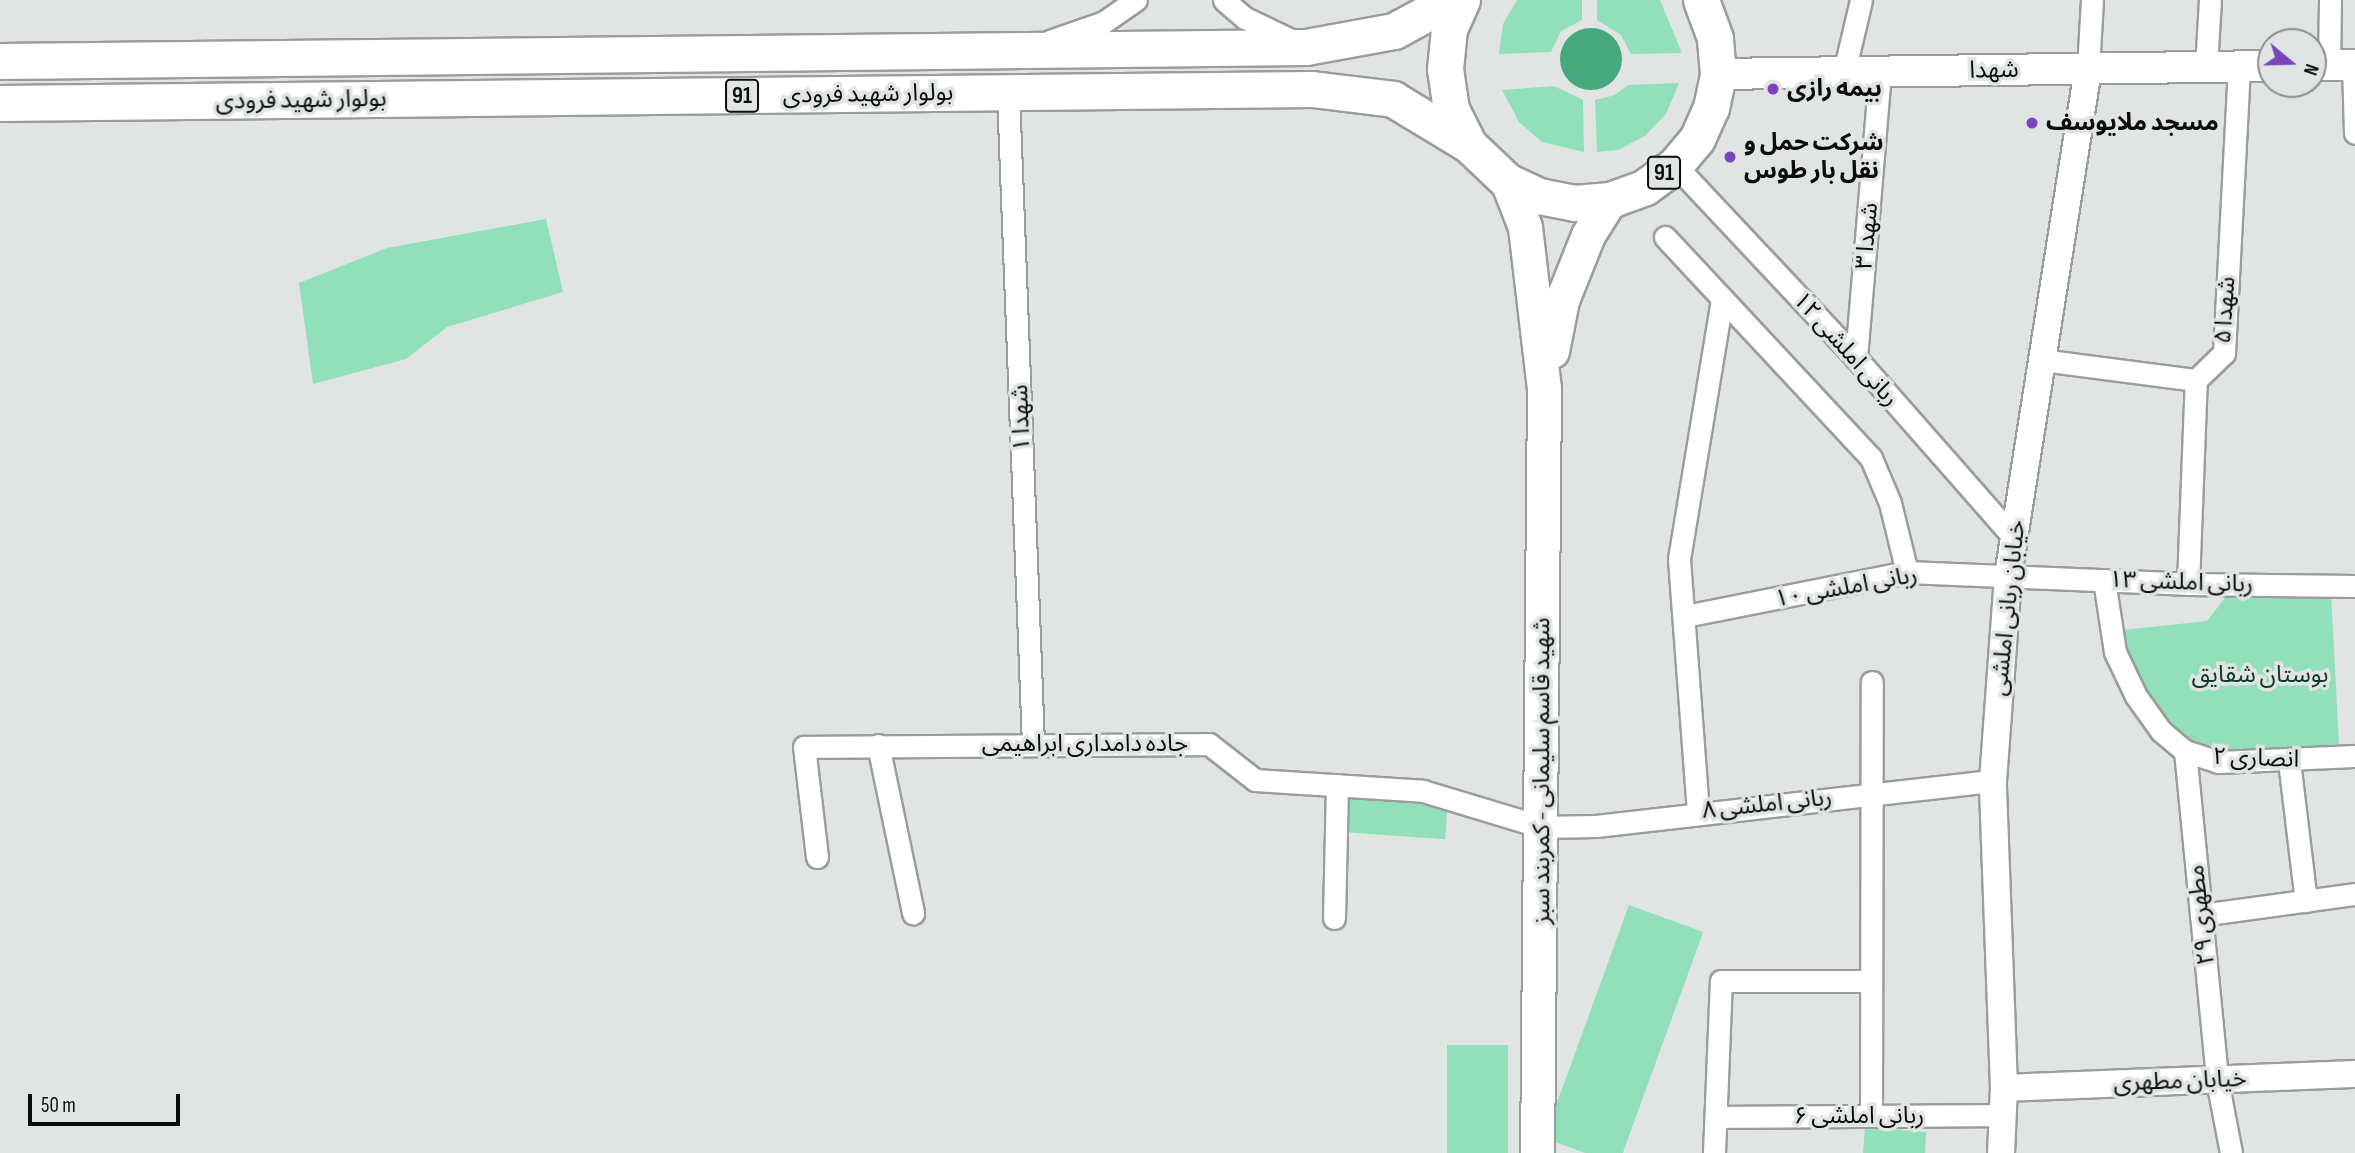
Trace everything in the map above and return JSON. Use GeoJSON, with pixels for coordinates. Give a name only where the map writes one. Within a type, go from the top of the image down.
{"type":"FeatureCollection","features":[{"type":"Feature","properties":{"kind":"highway","name":"بولوار شهید فرودی"},"geometry":{"type":"LineString","coordinates":[[0,61],[1306,47],[1394,31],[1451,0]]}},
{"type":"Feature","properties":{"kind":"highway","name":"91"},"geometry":{"type":"LineString","coordinates":[[1462,0],[1449,29],[1444,69],[1451,109],[1469,145],[1507,181],[1539,197],[1574,203],[1610,200],[1645,187],[1675,165],[1697,139],[1711,108],[1718,74],[1715,38],[1701,0]]}},
{"type":"Feature","properties":{"kind":"highway","name":"بولوار شهید فرودی"},"geometry":{"type":"LineString","coordinates":[[0,103],[1362,92],[1393,99],[1469,145]]}},
{"type":"Feature","properties":{"kind":"main road","name":"شهدا"},"geometry":{"type":"LineString","coordinates":[[1718,74],[2257,66]]}},
{"type":"Feature","properties":{"kind":"main road"},"geometry":{"type":"LineString","coordinates":[[1507,181],[1525,227],[1544,388]]}},
{"type":"Feature","properties":{"kind":"main road"},"geometry":{"type":"LineString","coordinates":[[1544,388],[1562,300],[1588,234],[1610,200]]}},
{"type":"Feature","properties":{"kind":"main road","name":"شهید قاسم سلیمانی - کمربند سبز"},"geometry":{"type":"LineString","coordinates":[[1537,1153],[1544,388]]}},
{"type":"Feature","properties":{"kind":"street"},"geometry":{"type":"LineString","coordinates":[[1029,48],[1104,22],[1136,0]]}},
{"type":"Feature","properties":{"kind":"street"},"geometry":{"type":"LineString","coordinates":[[1224,0],[1245,18],[1306,47]]}},
{"type":"Feature","properties":{"kind":"street"},"geometry":{"type":"LineString","coordinates":[[1844,72],[1861,0]]}},
{"type":"Feature","properties":{"kind":"street"},"geometry":{"type":"LineString","coordinates":[[2088,69],[2092,0]]}},
{"type":"Feature","properties":{"kind":"street"},"geometry":{"type":"LineString","coordinates":[[2206,67],[2210,0]]}},
{"type":"Feature","properties":{"kind":"street"},"geometry":{"type":"LineString","coordinates":[[2330,0],[2338,65],[2355,133]]}},
{"type":"Feature","properties":{"kind":"street","name":"شهدا ۵"},"geometry":{"type":"LineString","coordinates":[[2196,380],[2224,353],[2239,66]]}},
{"type":"Feature","properties":{"kind":"street","name":"خیابان ربانی املشی"},"geometry":{"type":"LineString","coordinates":[[2001,1153],[2004,1088],[1993,781],[2008,576],[2088,69]]}},
{"type":"Feature","properties":{"kind":"street","name":"شهدا ۳"},"geometry":{"type":"LineString","coordinates":[[1856,358],[1880,72]]}},
{"type":"Feature","properties":{"kind":"street","name":"شهدا ۱"},"geometry":{"type":"LineString","coordinates":[[1008,93],[1033,744]]}},
{"type":"Feature","properties":{"kind":"street","name":"ربانی املشی ۱۲"},"geometry":{"type":"LineString","coordinates":[[1675,165],[1856,358],[2013,537]]}},
{"type":"Feature","properties":{"kind":"street"},"geometry":{"type":"LineString","coordinates":[[1665,237],[1871,458],[1890,503],[1907,572]]}},
{"type":"Feature","properties":{"kind":"street"},"geometry":{"type":"LineString","coordinates":[[1698,811],[1679,559],[1722,299]]}},
{"type":"Feature","properties":{"kind":"street"},"geometry":{"type":"LineString","coordinates":[[2042,360],[2196,380],[2188,584]]}},
{"type":"Feature","properties":{"kind":"street","name":"ربانی املشی ۱۰"},"geometry":{"type":"LineString","coordinates":[[1685,616],[1907,572],[2008,576]]}},
{"type":"Feature","properties":{"kind":"street","name":"ربانی املشی ۱۳"},"geometry":{"type":"LineString","coordinates":[[2008,576],[2188,584],[2355,586]]}},
{"type":"Feature","properties":{"kind":"street","name":"انصاری ۲"},"geometry":{"type":"LineString","coordinates":[[2104,580],[2116,652],[2131,685],[2161,731],[2185,751],[2218,761],[2289,761],[2355,756]]}},
{"type":"Feature","properties":{"kind":"street"},"geometry":{"type":"LineString","coordinates":[[1871,1116],[1872,682]]}},
{"type":"Feature","properties":{"kind":"street","name":"جاده دامداری ابراهیمی"},"geometry":{"type":"LineString","coordinates":[[817,857],[804,747],[1209,744],[1255,779],[1423,791],[1542,827]]}},
{"type":"Feature","properties":{"kind":"street"},"geometry":{"type":"LineString","coordinates":[[878,745],[913,913]]}},
{"type":"Feature","properties":{"kind":"street","name":"مطهری ۲۹"},"geometry":{"type":"LineString","coordinates":[[2185,751],[2217,1080],[2231,1153]]}},
{"type":"Feature","properties":{"kind":"street"},"geometry":{"type":"LineString","coordinates":[[2289,761],[2306,901]]}},
{"type":"Feature","properties":{"kind":"street","name":"ربانی املشی ۸"},"geometry":{"type":"LineString","coordinates":[[1542,827],[1596,826],[1698,811],[1993,781]]}},
{"type":"Feature","properties":{"kind":"street"},"geometry":{"type":"LineString","coordinates":[[1334,918],[1337,785]]}},
{"type":"Feature","properties":{"kind":"street"},"geometry":{"type":"LineString","coordinates":[[2201,915],[2355,894]]}},
{"type":"Feature","properties":{"kind":"street"},"geometry":{"type":"LineString","coordinates":[[1714,1153],[1721,981],[1870,981]]}},
{"type":"Feature","properties":{"kind":"street","name":"خیابان مطهری"},"geometry":{"type":"LineString","coordinates":[[2004,1088],[2355,1074]]}},
{"type":"Feature","properties":{"kind":"street","name":"ربانی املشی ۶"},"geometry":{"type":"LineString","coordinates":[[1716,1117],[2003,1115]]}},
{"type":"Feature","properties":{"kind":"green space"},"geometry":{"type":"Polygon","coordinates":[[[1517,0],[1582,0],[1582,20],[1561,31],[1551,52],[1499,54],[1503,24],[1517,0]]]}},
{"type":"Feature","properties":{"kind":"green space"},"geometry":{"type":"Polygon","coordinates":[[[1597,0],[1660,0],[1682,53],[1631,54],[1621,35],[1597,20],[1597,0]]]}},
{"type":"Feature","properties":{"kind":"green space"},"geometry":{"type":"Polygon","coordinates":[[[1679,83],[1666,114],[1645,136],[1618,150],[1597,152],[1595,100],[1615,95],[1628,85],[1679,83]]]}},
{"type":"Feature","properties":{"kind":"green space"},"geometry":{"type":"Polygon","coordinates":[[[1554,86],[1583,100],[1584,152],[1542,142],[1519,122],[1502,90],[1554,86]]]}},
{"type":"Feature","properties":{"kind":"green space"},"geometry":{"type":"Polygon","coordinates":[[[546,219],[563,292],[447,327],[406,359],[313,384],[299,283],[387,248],[546,219]]]}},
{"type":"Feature","properties":{"kind":"green space","name":"بوستان شقایق"},"geometry":{"type":"Polygon","coordinates":[[[2331,593],[2339,744],[2213,755],[2168,725],[2132,670],[2124,630],[2207,621],[2228,594],[2331,593]]]}},
{"type":"Feature","properties":{"kind":"green space"},"geometry":{"type":"Polygon","coordinates":[[[1344,795],[1448,802],[1445,839],[1341,832],[1344,795]]]}},
{"type":"Feature","properties":{"kind":"green space"},"geometry":{"type":"Polygon","coordinates":[[[1629,905],[1703,932],[1623,1153],[1585,1153],[1544,1138],[1629,905]]]}},
{"type":"Feature","properties":{"kind":"green space"},"geometry":{"type":"Polygon","coordinates":[[[1447,1045],[1508,1045],[1508,1153],[1447,1153],[1447,1045]]]}},
{"type":"Feature","properties":{"kind":"green space"},"geometry":{"type":"Polygon","coordinates":[[[1865,1127],[1926,1132],[1925,1153],[1863,1153],[1865,1127]]]}},
{"type":"Feature","properties":{"kind":"shaded area"},"geometry":{"type":"Polygon","coordinates":[[[1585,28],[1597,28],[1613,37],[1620,47],[1620,71],[1613,81],[1597,90],[1585,90],[1574,85],[1565,76],[1560,65],[1560,53],[1565,42],[1574,33],[1585,28]]]}},
{"type":"Feature","properties":{"kind":"place","name":"بیمه رازی"},"geometry":{"type":"Point","coordinates":[1773,89]}},
{"type":"Feature","properties":{"kind":"place","name":"مسجد ملایوسف"},"geometry":{"type":"Point","coordinates":[2032,123]}},
{"type":"Feature","properties":{"kind":"place","name":"شرکت حمل و نقل بار طوس"},"geometry":{"type":"Point","coordinates":[1730,157]}}]}
